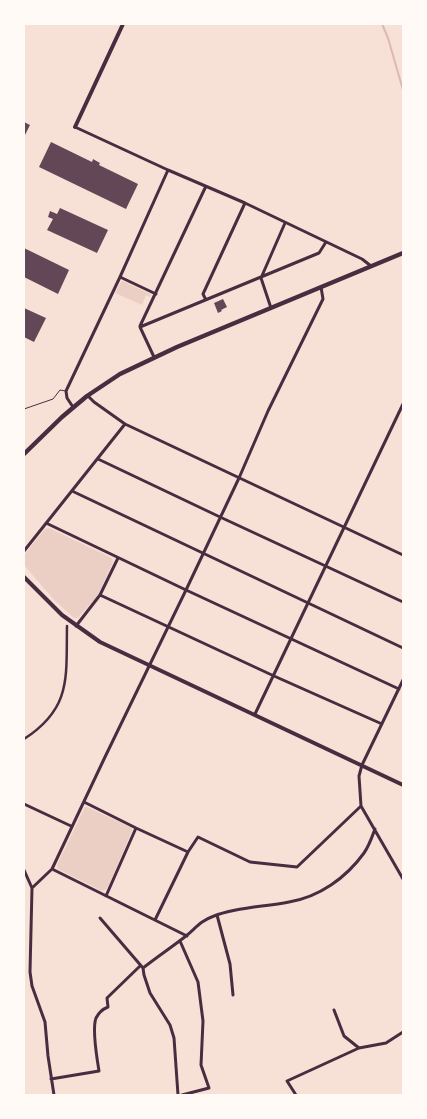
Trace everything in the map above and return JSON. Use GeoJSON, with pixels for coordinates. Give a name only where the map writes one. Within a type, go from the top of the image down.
{"type":"FeatureCollection","features":[{"type":"Feature","properties":{"kind":"main road"},"geometry":{"type":"LineString","coordinates":[[24,454],[51,426],[73,407],[120,374],[154,357],[403,253]]}},
{"type":"Feature","properties":{"kind":"street"},"geometry":{"type":"LineString","coordinates":[[124,24],[75,127],[245,203],[362,259],[371,266]]}},
{"type":"Feature","properties":{"kind":"street"},"geometry":{"type":"LineString","coordinates":[[73,407],[66,395],[66,391],[120,278],[168,170]]}},
{"type":"Feature","properties":{"kind":"street"},"geometry":{"type":"LineString","coordinates":[[140,327],[206,186]]}},
{"type":"Feature","properties":{"kind":"street"},"geometry":{"type":"LineString","coordinates":[[206,300],[203,294],[245,203]]}},
{"type":"Feature","properties":{"kind":"street"},"geometry":{"type":"LineString","coordinates":[[271,308],[261,278],[285,223]]}},
{"type":"Feature","properties":{"kind":"street"},"geometry":{"type":"LineString","coordinates":[[140,327],[319,253],[326,242]]}},
{"type":"Feature","properties":{"kind":"street"},"geometry":{"type":"LineString","coordinates":[[120,278],[156,294]]}},
{"type":"Feature","properties":{"kind":"street"},"geometry":{"type":"LineString","coordinates":[[32,888],[52,870],[323,299],[321,288]]}},
{"type":"Feature","properties":{"kind":"street"},"geometry":{"type":"LineString","coordinates":[[140,327],[154,357]]}},
{"type":"Feature","properties":{"kind":"street"},"geometry":{"type":"LineString","coordinates":[[87,396],[125,424],[403,555]]}},
{"type":"Feature","properties":{"kind":"street"},"geometry":{"type":"LineString","coordinates":[[255,714],[403,404]]}},
{"type":"Feature","properties":{"kind":"street"},"geometry":{"type":"LineString","coordinates":[[24,551],[125,424]]}},
{"type":"Feature","properties":{"kind":"street"},"geometry":{"type":"LineString","coordinates":[[98,459],[403,602]]}},
{"type":"Feature","properties":{"kind":"street"},"geometry":{"type":"LineString","coordinates":[[72,491],[403,648]]}},
{"type":"Feature","properties":{"kind":"street"},"geometry":{"type":"LineString","coordinates":[[46,523],[399,689]]}},
{"type":"Feature","properties":{"kind":"street"},"geometry":{"type":"LineString","coordinates":[[76,626],[100,594],[118,558]]}},
{"type":"Feature","properties":{"kind":"street"},"geometry":{"type":"LineString","coordinates":[[24,577],[49,603],[76,626],[100,642],[403,785]]}},
{"type":"Feature","properties":{"kind":"street"},"geometry":{"type":"LineString","coordinates":[[100,594],[274,676],[382,724]]}},
{"type":"Feature","properties":{"kind":"street"},"geometry":{"type":"LineString","coordinates":[[24,739],[42,726],[51,715],[64,689],[67,626]]}},
{"type":"Feature","properties":{"kind":"street"},"geometry":{"type":"LineString","coordinates":[[403,680],[362,765],[359,776],[361,806],[403,879]]}},
{"type":"Feature","properties":{"kind":"street"},"geometry":{"type":"LineString","coordinates":[[84,802],[188,852]]}},
{"type":"Feature","properties":{"kind":"street"},"geometry":{"type":"LineString","coordinates":[[24,804],[72,826]]}},
{"type":"Feature","properties":{"kind":"street"},"geometry":{"type":"LineString","coordinates":[[155,920],[188,852],[198,837],[250,862],[297,866],[361,806]]}},
{"type":"Feature","properties":{"kind":"street"},"geometry":{"type":"LineString","coordinates":[[106,896],[136,828]]}},
{"type":"Feature","properties":{"kind":"street"},"geometry":{"type":"LineString","coordinates":[[51,1079],[99,1071],[95,1035],[96,1018],[101,1010],[108,1007],[107,998],[142,967],[187,936],[200,923],[224,912],[291,902],[316,894],[344,876],[364,853],[375,829]]}},
{"type":"Feature","properties":{"kind":"street"},"geometry":{"type":"LineString","coordinates":[[24,870],[32,888],[30,972],[32,986],[45,1022],[54,1095]]}},
{"type":"Feature","properties":{"kind":"street"},"geometry":{"type":"LineString","coordinates":[[52,870],[187,936]]}},
{"type":"Feature","properties":{"kind":"street"},"geometry":{"type":"LineString","coordinates":[[217,915],[230,964],[233,995]]}},
{"type":"Feature","properties":{"kind":"street"},"geometry":{"type":"LineString","coordinates":[[100,918],[142,967],[150,993],[170,1025],[174,1038],[178,1095]]}},
{"type":"Feature","properties":{"kind":"street"},"geometry":{"type":"LineString","coordinates":[[180,941],[198,982],[203,1021],[201,1065],[209,1088],[182,1095]]}},
{"type":"Feature","properties":{"kind":"street"},"geometry":{"type":"LineString","coordinates":[[334,1010],[344,1036],[359,1048]]}},
{"type":"Feature","properties":{"kind":"street"},"geometry":{"type":"LineString","coordinates":[[296,1095],[287,1081],[359,1048],[386,1043],[403,1032]]}},
{"type":"Feature","properties":{"kind":"lane"},"geometry":{"type":"LineString","coordinates":[[24,409],[52,399],[62,389],[66,391]]}},
{"type":"Feature","properties":{"kind":"shaded area"},"geometry":{"type":"Polygon","coordinates":[[[123,281],[150,294],[150,297],[146,295],[142,305],[115,293],[123,281]]]}},
{"type":"Feature","properties":{"kind":"shaded area"},"geometry":{"type":"Polygon","coordinates":[[[49,528],[112,558],[113,562],[98,595],[78,618],[74,618],[54,600],[24,565],[24,555],[45,529],[49,528]]]}},
{"type":"Feature","properties":{"kind":"shaded area"},"geometry":{"type":"Polygon","coordinates":[[[85,807],[132,828],[107,889],[102,891],[58,869],[57,865],[85,807]]]}},
{"type":"Feature","properties":{"kind":"building"},"geometry":{"type":"Polygon","coordinates":[[[24,122],[30,125],[24,137],[24,122]]]}},
{"type":"Feature","properties":{"kind":"building"},"geometry":{"type":"Polygon","coordinates":[[[51,142],[92,162],[93,159],[100,163],[99,165],[138,184],[126,209],[39,167],[51,142]]]}},
{"type":"Feature","properties":{"kind":"building"},"geometry":{"type":"Polygon","coordinates":[[[60,208],[108,230],[97,253],[47,230],[53,219],[48,217],[50,211],[57,214],[60,208]]]}},
{"type":"Feature","properties":{"kind":"building"},"geometry":{"type":"Polygon","coordinates":[[[24,248],[69,270],[58,294],[24,277],[24,248]]]}},
{"type":"Feature","properties":{"kind":"building"},"geometry":{"type":"Polygon","coordinates":[[[223,299],[227,307],[218,313],[214,303],[223,299]]]}},
{"type":"Feature","properties":{"kind":"building"},"geometry":{"type":"Polygon","coordinates":[[[24,308],[46,318],[34,342],[24,337],[24,308]]]}},
{"type":"Feature","properties":{"kind":"waterway"},"geometry":{"type":"LineString","coordinates":[[382,24],[403,90]]}}]}
